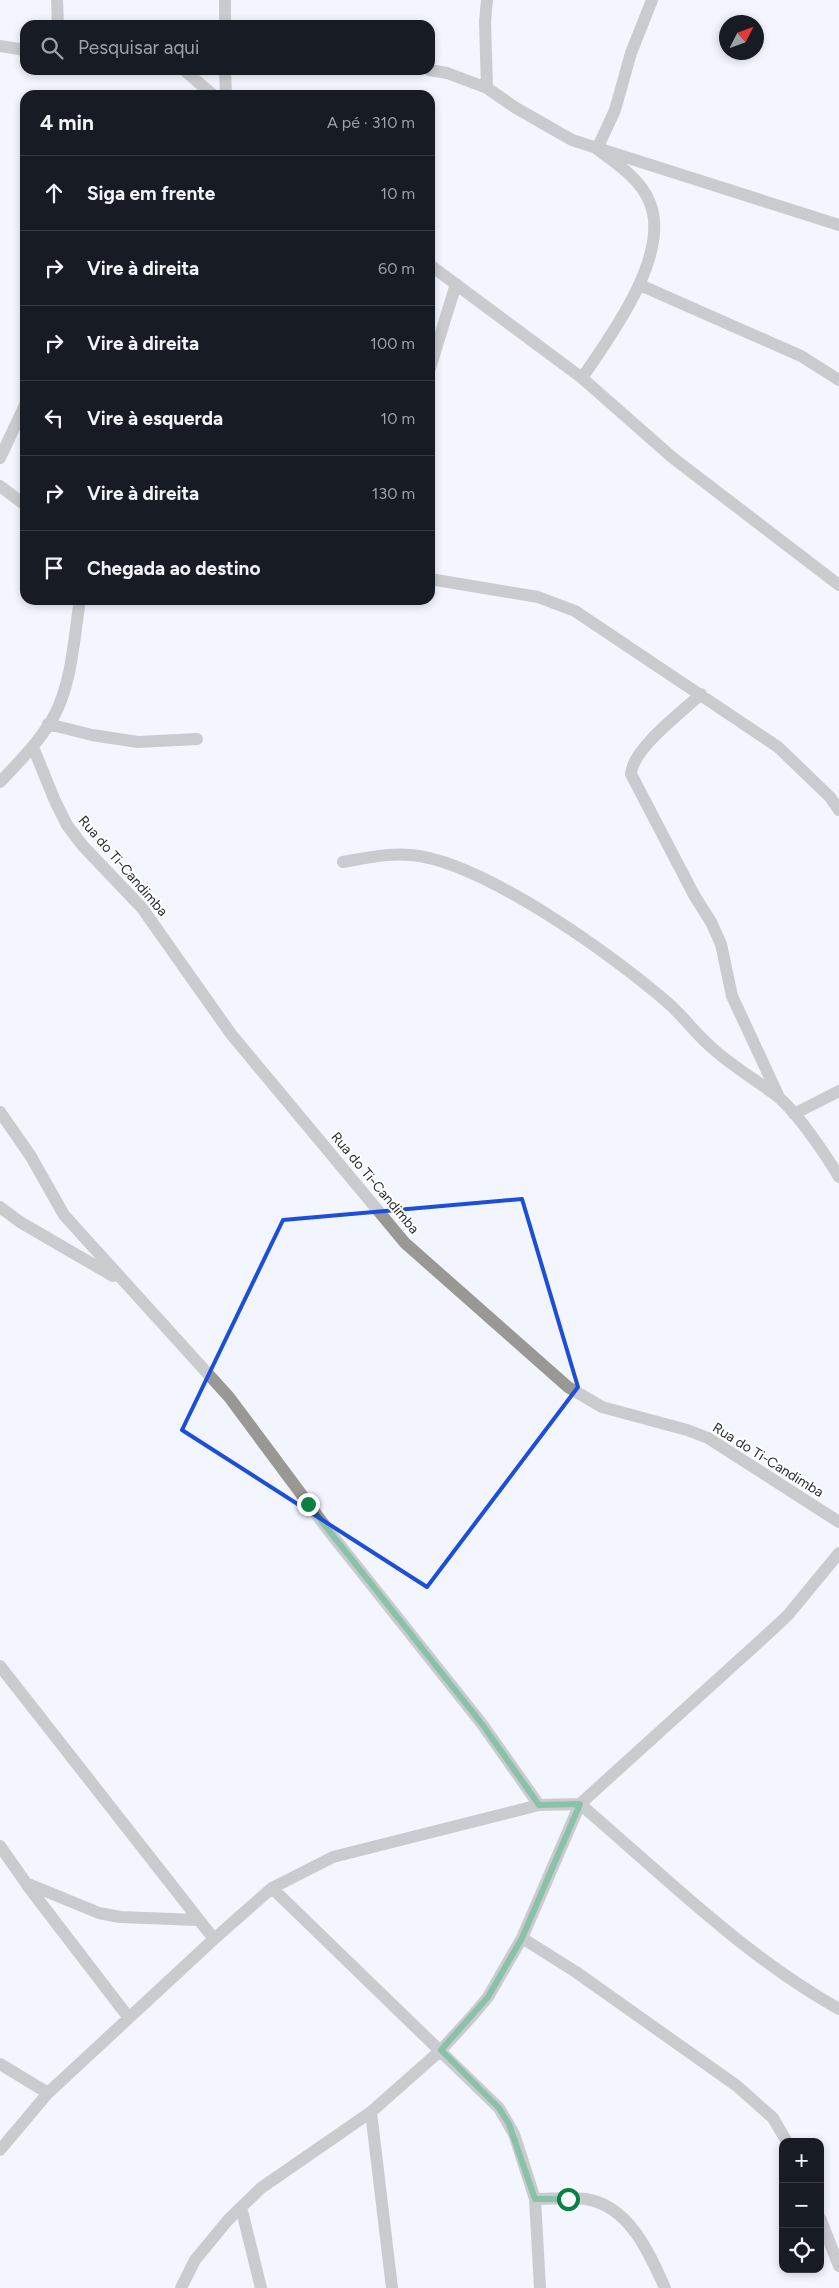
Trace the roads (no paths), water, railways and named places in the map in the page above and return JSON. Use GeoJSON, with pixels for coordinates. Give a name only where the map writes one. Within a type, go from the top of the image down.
{"type":"FeatureCollection","features":[{"type":"Feature","properties":{"kind":"street"},"geometry":{"type":"LineString","coordinates":[[57,0],[58,20]]}},
{"type":"Feature","properties":{"kind":"street"},"geometry":{"type":"LineString","coordinates":[[224,20],[225,0]]}},
{"type":"Feature","properties":{"kind":"street"},"geometry":{"type":"LineString","coordinates":[[487,0],[487,88]]}},
{"type":"Feature","properties":{"kind":"street"},"geometry":{"type":"LineString","coordinates":[[597,149],[615,110],[631,53],[652,0]]}},
{"type":"Feature","properties":{"kind":"street"},"geometry":{"type":"LineString","coordinates":[[0,46],[20,49]]}},
{"type":"Feature","properties":{"kind":"street"},"geometry":{"type":"LineString","coordinates":[[435,71],[447,73],[487,88],[563,135],[597,149],[839,225]]}},
{"type":"Feature","properties":{"kind":"street"},"geometry":{"type":"LineString","coordinates":[[190,75],[207,90]]}},
{"type":"Feature","properties":{"kind":"street"},"geometry":{"type":"LineString","coordinates":[[225,75],[226,90]]}},
{"type":"Feature","properties":{"kind":"street"},"geometry":{"type":"LineString","coordinates":[[582,378],[626,313],[640,285],[653,239],[654,218],[650,202],[637,183],[624,170],[597,149]]}},
{"type":"Feature","properties":{"kind":"street"},"geometry":{"type":"LineString","coordinates":[[435,269],[582,378],[673,458],[839,585]]}},
{"type":"Feature","properties":{"kind":"street"},"geometry":{"type":"LineString","coordinates":[[435,352],[456,284]]}},
{"type":"Feature","properties":{"kind":"street"},"geometry":{"type":"LineString","coordinates":[[640,285],[801,356],[839,380]]}},
{"type":"Feature","properties":{"kind":"street"},"geometry":{"type":"LineString","coordinates":[[0,458],[20,416]]}},
{"type":"Feature","properties":{"kind":"street"},"geometry":{"type":"LineString","coordinates":[[0,486],[20,501]]}},
{"type":"Feature","properties":{"kind":"street"},"geometry":{"type":"LineString","coordinates":[[435,580],[538,597],[575,611],[778,747],[830,797],[839,810]]}},
{"type":"Feature","properties":{"kind":"street"},"geometry":{"type":"LineString","coordinates":[[0,782],[33,747],[48,724],[64,690],[79,605]]}},
{"type":"Feature","properties":{"kind":"street"},"geometry":{"type":"LineString","coordinates":[[701,694],[640,752],[632,765],[631,774],[694,895],[711,922],[721,944],[732,996],[779,1097]]}},
{"type":"Feature","properties":{"kind":"street"},"geometry":{"type":"LineString","coordinates":[[48,724],[92,735],[138,742],[197,739]]}},
{"type":"Feature","properties":{"kind":"street","name":"Rua do Ti-Candimba"},"geometry":{"type":"LineString","coordinates":[[33,747],[67,826],[83,846],[142,908],[231,1034],[405,1243],[568,1387],[602,1406],[687,1430],[708,1438],[839,1522]]}},
{"type":"Feature","properties":{"kind":"street"},"geometry":{"type":"LineString","coordinates":[[343,862],[383,855],[412,855],[462,868],[502,889],[625,967],[669,1004],[711,1047],[779,1097],[794,1114],[839,1177]]}},
{"type":"Feature","properties":{"kind":"street"},"geometry":{"type":"LineString","coordinates":[[794,1114],[839,1092]]}},
{"type":"Feature","properties":{"kind":"street"},"geometry":{"type":"LineString","coordinates":[[0,1112],[30,1155],[64,1215],[229,1397],[328,1530],[482,1724],[539,1805]]}},
{"type":"Feature","properties":{"kind":"street"},"geometry":{"type":"LineString","coordinates":[[0,1207],[20,1222],[122,1281]]}},
{"type":"Feature","properties":{"kind":"street"},"geometry":{"type":"LineString","coordinates":[[181,2288],[195,2260],[228,2220],[261,2188],[371,2112],[441,2050],[488,1997],[522,1938],[580,1804],[788,1615],[839,1553]]}},
{"type":"Feature","properties":{"kind":"street"},"geometry":{"type":"LineString","coordinates":[[0,1666],[196,1920],[214,1939]]}},
{"type":"Feature","properties":{"kind":"street"},"geometry":{"type":"LineString","coordinates":[[0,2150],[48,2093],[214,1939],[272,1888],[333,1857],[539,1805],[580,1804],[734,1936],[809,1992],[839,2009]]}},
{"type":"Feature","properties":{"kind":"street"},"geometry":{"type":"LineString","coordinates":[[0,1846],[129,2018]]}},
{"type":"Feature","properties":{"kind":"street"},"geometry":{"type":"LineString","coordinates":[[26,1883],[98,1913],[120,1917],[196,1920]]}},
{"type":"Feature","properties":{"kind":"street"},"geometry":{"type":"LineString","coordinates":[[272,1888],[499,2108],[509,2124],[535,2199],[540,2288]]}},
{"type":"Feature","properties":{"kind":"street"},"geometry":{"type":"LineString","coordinates":[[522,1938],[576,1972],[737,2086],[773,2118],[785,2138]]}},
{"type":"Feature","properties":{"kind":"street"},"geometry":{"type":"LineString","coordinates":[[0,2064],[48,2093]]}},
{"type":"Feature","properties":{"kind":"street"},"geometry":{"type":"LineString","coordinates":[[371,2112],[392,2288]]}},
{"type":"Feature","properties":{"kind":"street"},"geometry":{"type":"LineString","coordinates":[[535,2199],[584,2199],[602,2203],[619,2213],[634,2231],[651,2258],[665,2288]]}},
{"type":"Feature","properties":{"kind":"street"},"geometry":{"type":"LineString","coordinates":[[241,2207],[261,2288]]}},
{"type":"Feature","properties":{"kind":"street"},"geometry":{"type":"LineString","coordinates":[[824,2228],[839,2266]]}}]}
